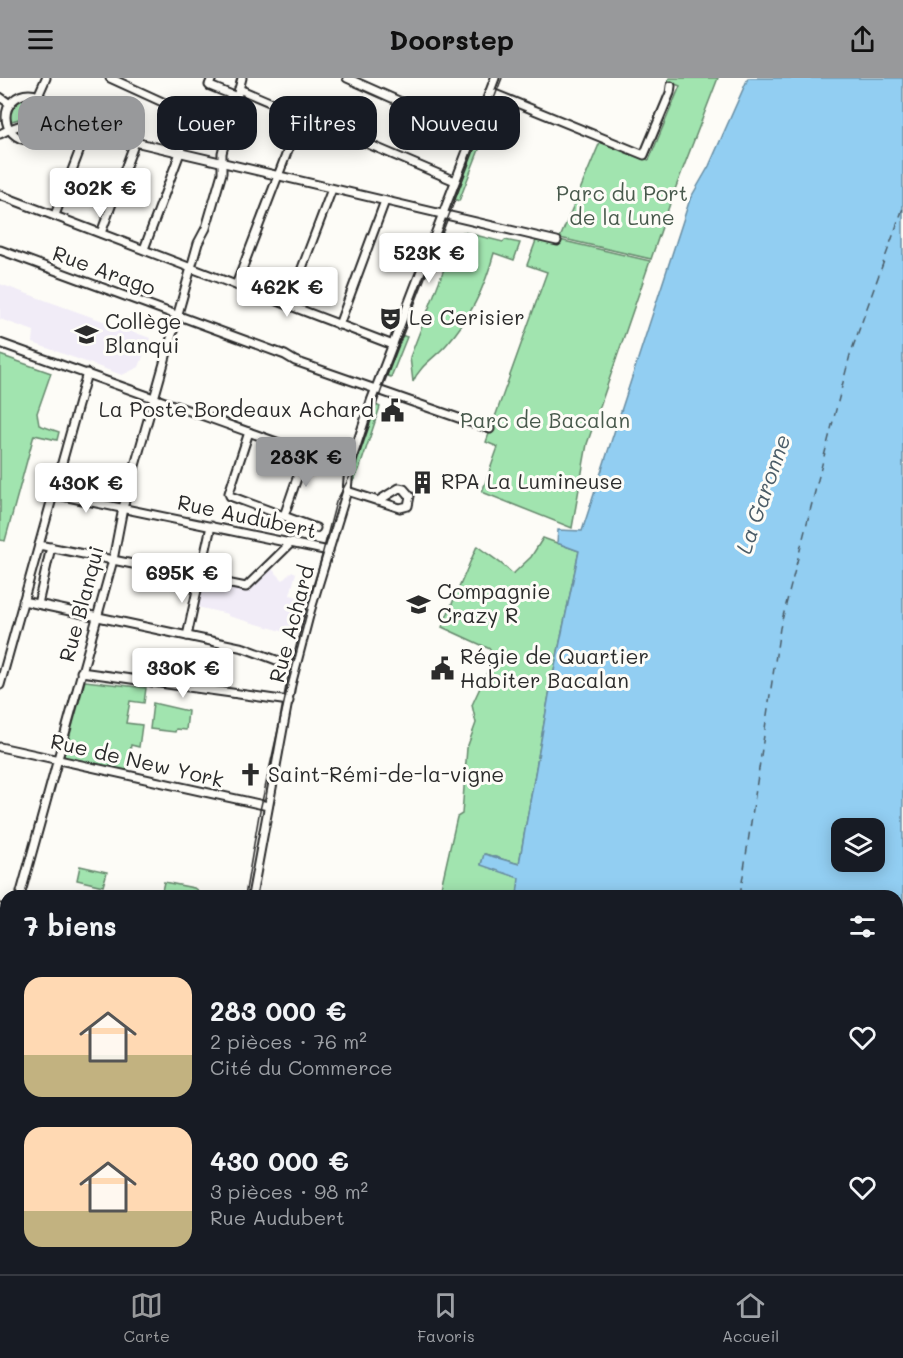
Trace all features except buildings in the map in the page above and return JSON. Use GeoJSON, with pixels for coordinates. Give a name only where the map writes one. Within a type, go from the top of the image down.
{"type":"FeatureCollection","features":[{"type":"Feature","properties":{"kind":"street"},"geometry":{"type":"LineString","coordinates":[[21,96],[38,96],[46,78]]}},
{"type":"Feature","properties":{"kind":"street"},"geometry":{"type":"LineString","coordinates":[[110,78],[193,116],[144,249]]}},
{"type":"Feature","properties":{"kind":"street"},"geometry":{"type":"LineString","coordinates":[[212,78],[210,86],[269,104]]}},
{"type":"Feature","properties":{"kind":"street","name":"Rue Blanqui"},"geometry":{"type":"LineString","coordinates":[[22,890],[113,560],[123,508],[198,243],[206,228],[222,173],[222,153],[242,78]]}},
{"type":"Feature","properties":{"kind":"street"},"geometry":{"type":"LineString","coordinates":[[347,78],[389,97]]}},
{"type":"Feature","properties":{"kind":"street","name":"Rue Achard"},"geometry":{"type":"LineString","coordinates":[[488,96],[495,78]]}},
{"type":"Feature","properties":{"kind":"street"},"geometry":{"type":"LineString","coordinates":[[490,92],[644,156],[671,86]]}},
{"type":"Feature","properties":{"kind":"street"},"geometry":{"type":"LineString","coordinates":[[0,98],[9,104]]}},
{"type":"Feature","properties":{"kind":"street"},"geometry":{"type":"LineString","coordinates":[[18,98],[9,104],[5,118],[9,129],[18,136]]}},
{"type":"Feature","properties":{"kind":"street"},"geometry":{"type":"LineString","coordinates":[[0,134],[18,126]]}},
{"type":"Feature","properties":{"kind":"street"},"geometry":{"type":"LineString","coordinates":[[145,144],[557,241]]}},
{"type":"Feature","properties":{"kind":"street"},"geometry":{"type":"LineString","coordinates":[[377,148],[455,181]]}},
{"type":"Feature","properties":{"kind":"street"},"geometry":{"type":"LineString","coordinates":[[55,215],[80,150]]}},
{"type":"Feature","properties":{"kind":"street"},"geometry":{"type":"LineString","coordinates":[[101,233],[132,150]]}},
{"type":"Feature","properties":{"kind":"street"},"geometry":{"type":"LineString","coordinates":[[236,285],[288,150]]}},
{"type":"Feature","properties":{"kind":"street","name":"Rue Achard"},"geometry":{"type":"LineString","coordinates":[[253,890],[295,667],[347,491],[349,468],[376,389],[467,150]]}},
{"type":"Feature","properties":{"kind":"street"},"geometry":{"type":"LineString","coordinates":[[288,305],[332,189]]}},
{"type":"Feature","properties":{"kind":"street"},"geometry":{"type":"LineString","coordinates":[[0,195],[393,345]]}},
{"type":"Feature","properties":{"kind":"street"},"geometry":{"type":"LineString","coordinates":[[339,325],[385,201]]}},
{"type":"Feature","properties":{"kind":"street","name":"Rue Arago"},"geometry":{"type":"LineString","coordinates":[[0,250],[285,355],[295,361],[490,429]]}},
{"type":"Feature","properties":{"kind":"street"},"geometry":{"type":"LineString","coordinates":[[0,343],[349,468]]}},
{"type":"Feature","properties":{"kind":"street"},"geometry":{"type":"LineString","coordinates":[[0,685],[87,373]]}},
{"type":"Feature","properties":{"kind":"street"},"geometry":{"type":"LineString","coordinates":[[249,432],[229,493],[230,496],[316,528]]}},
{"type":"Feature","properties":{"kind":"street"},"geometry":{"type":"LineString","coordinates":[[284,516],[306,452]]}},
{"type":"Feature","properties":{"kind":"street"},"geometry":{"type":"LineString","coordinates":[[347,491],[378,501]]}},
{"type":"Feature","properties":{"kind":"street","name":"Rue Audubert"},"geometry":{"type":"LineString","coordinates":[[53,494],[328,551]]}},
{"type":"Feature","properties":{"kind":"street"},"geometry":{"type":"LineString","coordinates":[[187,636],[211,526]]}},
{"type":"Feature","properties":{"kind":"street"},"geometry":{"type":"LineString","coordinates":[[39,545],[246,587],[292,542]]}},
{"type":"Feature","properties":{"kind":"street"},"geometry":{"type":"LineString","coordinates":[[38,604],[51,547]]}},
{"type":"Feature","properties":{"kind":"street"},"geometry":{"type":"LineString","coordinates":[[23,601],[244,648],[295,667]]}},
{"type":"Feature","properties":{"kind":"street"},"geometry":{"type":"LineString","coordinates":[[81,672],[289,701]]}},
{"type":"Feature","properties":{"kind":"street","name":"Rue de New York"},"geometry":{"type":"LineString","coordinates":[[0,747],[268,806]]}},
{"type":"Feature","properties":{"kind":"shaded area","name":"Collège Blanqui"},"geometry":{"type":"Polygon","coordinates":[[[0,284],[150,338],[139,367],[122,375],[33,343],[34,331],[0,319],[0,284]]]}},
{"type":"Feature","properties":{"kind":"shaded area"},"geometry":{"type":"Polygon","coordinates":[[[272,569],[283,580],[292,571],[296,573],[290,595],[299,597],[297,607],[303,609],[296,635],[197,607],[204,582],[249,591],[272,569]]]}},
{"type":"Feature","properties":{"kind":"green space","name":"Parc du Port de la Lune"},"geometry":{"type":"Polygon","coordinates":[[[669,78],[718,78],[651,259],[560,238],[600,142],[649,160],[680,86],[668,81],[669,78]]]}},
{"type":"Feature","properties":{"kind":"green space"},"geometry":{"type":"Polygon","coordinates":[[[17,100],[18,119],[8,122],[9,112],[17,100]]]}},
{"type":"Feature","properties":{"kind":"green space"},"geometry":{"type":"Polygon","coordinates":[[[473,150],[479,150],[459,201],[454,199],[473,150]]]}},
{"type":"Feature","properties":{"kind":"green space"},"geometry":{"type":"Polygon","coordinates":[[[441,232],[446,234],[430,276],[425,274],[441,232]]]}},
{"type":"Feature","properties":{"kind":"green space"},"geometry":{"type":"Polygon","coordinates":[[[463,232],[503,242],[505,240],[520,243],[514,260],[494,253],[482,290],[470,312],[456,334],[423,366],[413,382],[410,357],[449,256],[463,232]]]}},
{"type":"Feature","properties":{"kind":"green space","name":"Parc de Bacalan"},"geometry":{"type":"Polygon","coordinates":[[[538,235],[650,261],[587,444],[572,528],[482,492],[498,447],[486,442],[547,272],[527,265],[538,235]]]}},
{"type":"Feature","properties":{"kind":"green space"},"geometry":{"type":"Polygon","coordinates":[[[401,335],[407,337],[391,377],[385,375],[401,335]]]}},
{"type":"Feature","properties":{"kind":"green space"},"geometry":{"type":"Polygon","coordinates":[[[0,355],[51,373],[37,413],[39,425],[59,432],[57,440],[34,435],[5,541],[0,540],[0,355]]]}},
{"type":"Feature","properties":{"kind":"green space"},"geometry":{"type":"Polygon","coordinates":[[[374,404],[380,407],[359,470],[352,483],[350,474],[374,404]]]}},
{"type":"Feature","properties":{"kind":"green space"},"geometry":{"type":"Polygon","coordinates":[[[543,538],[579,551],[549,695],[519,864],[485,854],[481,864],[520,878],[518,890],[440,890],[457,817],[462,814],[467,748],[476,723],[472,705],[489,668],[490,649],[442,627],[477,546],[513,574],[531,557],[543,538]]]}},
{"type":"Feature","properties":{"kind":"green space"},"geometry":{"type":"Polygon","coordinates":[[[85,681],[146,688],[144,703],[130,701],[126,723],[142,725],[139,747],[131,745],[127,772],[63,759],[85,681]]]}},
{"type":"Feature","properties":{"kind":"green space"},"geometry":{"type":"Polygon","coordinates":[[[153,703],[188,711],[186,730],[176,729],[175,732],[150,729],[153,703]]]}},
{"type":"Feature","properties":{"kind":"green space"},"geometry":{"type":"Polygon","coordinates":[[[80,866],[107,872],[103,886],[77,880],[80,866]]]}},
{"type":"Feature","properties":{"kind":"green space"},"geometry":{"type":"Polygon","coordinates":[[[164,882],[197,890],[162,890],[164,882]]]}},
{"type":"Feature","properties":{"kind":"water","name":"La Garonne"},"geometry":{"type":"Polygon","coordinates":[[[748,78],[903,78],[903,890],[518,890],[519,878],[481,865],[484,854],[519,864],[549,695],[579,551],[557,543],[558,530],[582,531],[690,199],[709,166],[748,78]]]}},
{"type":"Feature","properties":{"kind":"ferry route"},"geometry":{"type":"LineString","coordinates":[[741,890],[780,628],[850,355],[903,208]]}},
{"type":"Feature","properties":{"kind":"tram line"},"geometry":{"type":"LineString","coordinates":[[246,890],[259,815],[288,685],[336,502],[355,467],[381,391],[502,78]]}},
{"type":"Feature","properties":{"kind":"place","name":"Le Cerisier"},"geometry":{"type":"Point","coordinates":[391,318]}},
{"type":"Feature","properties":{"kind":"place","name":"Collège Blanqui"},"geometry":{"type":"Point","coordinates":[87,334]}},
{"type":"Feature","properties":{"kind":"place","name":"La Poste Bordeaux Achard"},"geometry":{"type":"Point","coordinates":[392,410]}},
{"type":"Feature","properties":{"kind":"place","name":"RPA La Lumineuse"},"geometry":{"type":"Point","coordinates":[423,482]}},
{"type":"Feature","properties":{"kind":"place","name":"Compagnie Crazy R"},"geometry":{"type":"Point","coordinates":[419,604]}},
{"type":"Feature","properties":{"kind":"place","name":"Régie de Quartier Habiter Bacalan"},"geometry":{"type":"Point","coordinates":[442,669]}},
{"type":"Feature","properties":{"kind":"place","name":"Saint-Rémi-de-la-vigne"},"geometry":{"type":"Point","coordinates":[250,775]}}]}
